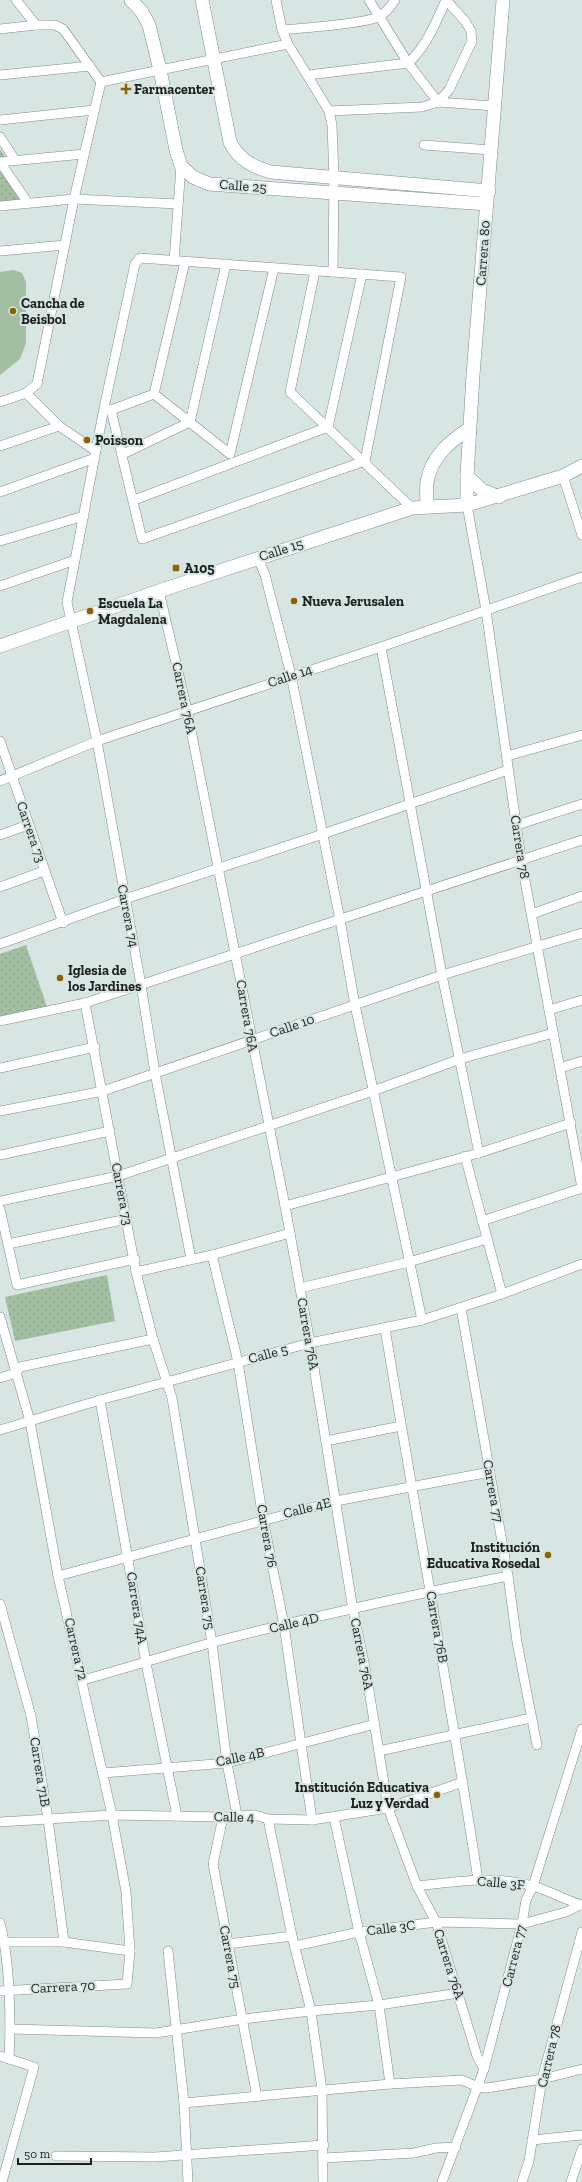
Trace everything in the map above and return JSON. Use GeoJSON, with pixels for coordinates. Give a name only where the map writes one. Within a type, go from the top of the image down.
{"type":"FeatureCollection","features":[{"type":"Feature","properties":{"kind":"street"},"geometry":{"type":"LineString","coordinates":[[16,0],[36,25]]}},
{"type":"Feature","properties":{"kind":"street"},"geometry":{"type":"LineString","coordinates":[[131,0],[142,12],[149,26],[181,166],[174,261],[400,277],[365,461]]}},
{"type":"Feature","properties":{"kind":"street","name":"Calle 25"},"geometry":{"type":"LineString","coordinates":[[202,0],[230,142],[243,160],[256,168],[271,172],[488,191]]}},
{"type":"Feature","properties":{"kind":"street"},"geometry":{"type":"LineString","coordinates":[[276,0],[282,30],[288,44],[329,112],[332,125],[334,178],[333,272]]}},
{"type":"Feature","properties":{"kind":"street"},"geometry":{"type":"LineString","coordinates":[[369,0],[408,63],[438,102]]}},
{"type":"Feature","properties":{"kind":"street"},"geometry":{"type":"LineString","coordinates":[[282,30],[365,21],[380,17],[395,0]]}},
{"type":"Feature","properties":{"kind":"street"},"geometry":{"type":"LineString","coordinates":[[308,75],[408,63],[417,55],[425,44],[446,0],[465,21],[471,31],[472,41],[449,90],[438,102]]}},
{"type":"Feature","properties":{"kind":"street","name":"Carrera 80"},"geometry":{"type":"LineString","coordinates":[[468,505],[467,476],[469,429],[503,0]]}},
{"type":"Feature","properties":{"kind":"street"},"geometry":{"type":"LineString","coordinates":[[0,29],[36,25],[55,25],[63,29],[101,82],[74,200],[37,384],[26,393],[0,402]]}},
{"type":"Feature","properties":{"kind":"street"},"geometry":{"type":"LineString","coordinates":[[101,82],[288,44]]}},
{"type":"Feature","properties":{"kind":"street"},"geometry":{"type":"LineString","coordinates":[[0,75],[90,66]]}},
{"type":"Feature","properties":{"kind":"street"},"geometry":{"type":"LineString","coordinates":[[329,112],[422,107],[438,102],[494,106]]}},
{"type":"Feature","properties":{"kind":"street"},"geometry":{"type":"LineString","coordinates":[[0,120],[94,110]]}},
{"type":"Feature","properties":{"kind":"street"},"geometry":{"type":"LineString","coordinates":[[0,137],[16,160]]}},
{"type":"Feature","properties":{"kind":"street"},"geometry":{"type":"LineString","coordinates":[[424,145],[491,150]]}},
{"type":"Feature","properties":{"kind":"street"},"geometry":{"type":"LineString","coordinates":[[28,204],[0,162],[84,154]]}},
{"type":"Feature","properties":{"kind":"street","name":"Calle 25"},"geometry":{"type":"LineString","coordinates":[[181,166],[193,177],[209,184],[487,204]]}},
{"type":"Feature","properties":{"kind":"street"},"geometry":{"type":"LineString","coordinates":[[0,206],[74,200],[178,204]]}},
{"type":"Feature","properties":{"kind":"street"},"geometry":{"type":"LineString","coordinates":[[0,251],[65,245]]}},
{"type":"Feature","properties":{"kind":"street","name":"Carrera 74"},"geometry":{"type":"LineString","coordinates":[[174,261],[140,258],[135,264],[108,409],[95,454],[67,602],[97,741],[141,985],[170,1158],[191,1259]]}},
{"type":"Feature","properties":{"kind":"street"},"geometry":{"type":"LineString","coordinates":[[154,394],[186,262]]}},
{"type":"Feature","properties":{"kind":"street"},"geometry":{"type":"LineString","coordinates":[[190,422],[226,264]]}},
{"type":"Feature","properties":{"kind":"street"},"geometry":{"type":"LineString","coordinates":[[154,394],[230,454],[274,268]]}},
{"type":"Feature","properties":{"kind":"street"},"geometry":{"type":"LineString","coordinates":[[315,271],[290,392],[365,461],[412,508]]}},
{"type":"Feature","properties":{"kind":"street"},"geometry":{"type":"LineString","coordinates":[[328,426],[362,274]]}},
{"type":"Feature","properties":{"kind":"street"},"geometry":{"type":"LineString","coordinates":[[26,393],[59,426],[95,454]]}},
{"type":"Feature","properties":{"kind":"street"},"geometry":{"type":"LineString","coordinates":[[154,394],[108,409],[123,454],[142,539],[365,461]]}},
{"type":"Feature","properties":{"kind":"street"},"geometry":{"type":"LineString","coordinates":[[123,454],[190,422]]}},
{"type":"Feature","properties":{"kind":"street"},"geometry":{"type":"LineString","coordinates":[[0,446],[59,426]]}},
{"type":"Feature","properties":{"kind":"street"},"geometry":{"type":"LineString","coordinates":[[134,500],[328,426]]}},
{"type":"Feature","properties":{"kind":"street"},"geometry":{"type":"LineString","coordinates":[[427,507],[427,481],[436,458],[452,440],[469,429]]}},
{"type":"Feature","properties":{"kind":"street"},"geometry":{"type":"LineString","coordinates":[[0,492],[95,454]]}},
{"type":"Feature","properties":{"kind":"street","name":"Calle 15"},"geometry":{"type":"LineString","coordinates":[[0,646],[72,620],[412,508],[468,505],[499,497],[564,475],[582,466]]}},
{"type":"Feature","properties":{"kind":"street","name":"Calle 15"},"geometry":{"type":"LineString","coordinates":[[564,475],[582,473]]}},
{"type":"Feature","properties":{"kind":"street"},"geometry":{"type":"LineString","coordinates":[[564,475],[582,535]]}},
{"type":"Feature","properties":{"kind":"street"},"geometry":{"type":"LineString","coordinates":[[467,476],[482,490],[499,497]]}},
{"type":"Feature","properties":{"kind":"street","name":"Carrera 78"},"geometry":{"type":"LineString","coordinates":[[468,505],[486,610],[521,859],[570,1123],[578,1146],[582,1188]]}},
{"type":"Feature","properties":{"kind":"street"},"geometry":{"type":"LineString","coordinates":[[0,541],[84,516]]}},
{"type":"Feature","properties":{"kind":"street"},"geometry":{"type":"LineString","coordinates":[[258,558],[265,575],[291,675],[340,920],[355,1005],[422,1320]]}},
{"type":"Feature","properties":{"kind":"street"},"geometry":{"type":"LineString","coordinates":[[0,586],[74,560]]}},
{"type":"Feature","properties":{"kind":"street","name":"Calle 14"},"geometry":{"type":"LineString","coordinates":[[0,781],[97,741],[291,675],[381,647],[582,577]]}},
{"type":"Feature","properties":{"kind":"street","name":"Carrera 76A"},"geometry":{"type":"LineString","coordinates":[[159,591],[187,710],[285,1206],[310,1343],[353,1610],[375,1724],[388,1808],[417,1886],[436,1922],[478,2056],[484,2068]]}},
{"type":"Feature","properties":{"kind":"street"},"geometry":{"type":"LineString","coordinates":[[381,647],[442,975],[479,1153]]}},
{"type":"Feature","properties":{"kind":"street"},"geometry":{"type":"LineString","coordinates":[[507,756],[582,735]]}},
{"type":"Feature","properties":{"kind":"street","name":"Carrera 73"},"geometry":{"type":"LineString","coordinates":[[0,741],[44,872],[63,923]]}},
{"type":"Feature","properties":{"kind":"street"},"geometry":{"type":"LineString","coordinates":[[0,944],[218,867],[323,834],[508,770]]}},
{"type":"Feature","properties":{"kind":"street"},"geometry":{"type":"LineString","coordinates":[[517,825],[582,804]]}},
{"type":"Feature","properties":{"kind":"street"},"geometry":{"type":"LineString","coordinates":[[0,835],[28,825]]}},
{"type":"Feature","properties":{"kind":"street"},"geometry":{"type":"LineString","coordinates":[[0,1021],[85,1003],[582,840]]}},
{"type":"Feature","properties":{"kind":"street"},"geometry":{"type":"LineString","coordinates":[[0,887],[44,872]]}},
{"type":"Feature","properties":{"kind":"street"},"geometry":{"type":"LineString","coordinates":[[532,914],[582,896]]}},
{"type":"Feature","properties":{"kind":"street","name":"Calle 10"},"geometry":{"type":"LineString","coordinates":[[0,1111],[103,1091],[442,975],[582,933]]}},
{"type":"Feature","properties":{"kind":"street"},"geometry":{"type":"LineString","coordinates":[[549,1010],[582,1000]]}},
{"type":"Feature","properties":{"kind":"street","name":"Carrera 73"},"geometry":{"type":"LineString","coordinates":[[85,1003],[95,1047],[118,1176],[135,1259],[136,1272],[153,1339],[168,1382]]}},
{"type":"Feature","properties":{"kind":"street"},"geometry":{"type":"LineString","coordinates":[[0,1201],[118,1176],[268,1124],[373,1091],[460,1059],[553,1033]]}},
{"type":"Feature","properties":{"kind":"street"},"geometry":{"type":"LineString","coordinates":[[0,1068],[95,1047]]}},
{"type":"Feature","properties":{"kind":"street"},"geometry":{"type":"LineString","coordinates":[[560,1068],[582,1061]]}},
{"type":"Feature","properties":{"kind":"street"},"geometry":{"type":"LineString","coordinates":[[285,1206],[479,1153],[570,1123]]}},
{"type":"Feature","properties":{"kind":"street"},"geometry":{"type":"LineString","coordinates":[[0,1155],[110,1131]]}},
{"type":"Feature","properties":{"kind":"street"},"geometry":{"type":"LineString","coordinates":[[465,1156],[502,1294]]}},
{"type":"Feature","properties":{"kind":"street"},"geometry":{"type":"LineString","coordinates":[[482,1221],[582,1188]]}},
{"type":"Feature","properties":{"kind":"street"},"geometry":{"type":"LineString","coordinates":[[0,1209],[17,1285],[135,1259]]}},
{"type":"Feature","properties":{"kind":"street"},"geometry":{"type":"LineString","coordinates":[[8,1244],[127,1219]]}},
{"type":"Feature","properties":{"kind":"street"},"geometry":{"type":"LineString","coordinates":[[136,1272],[212,1255],[290,1233]]}},
{"type":"Feature","properties":{"kind":"street"},"geometry":{"type":"LineString","coordinates":[[300,1288],[409,1262],[487,1239]]}},
{"type":"Feature","properties":{"kind":"street","name":"Carrera 76"},"geometry":{"type":"LineString","coordinates":[[212,1255],[238,1362],[264,1519],[284,1625],[312,1820]]}},
{"type":"Feature","properties":{"kind":"street","name":"Calle 5"},"geometry":{"type":"LineString","coordinates":[[0,1430],[100,1400],[310,1343],[422,1320],[502,1294],[582,1264]]}},
{"type":"Feature","properties":{"kind":"street","name":"Carrera 77"},"geometry":{"type":"LineString","coordinates":[[461,1308],[508,1576],[516,1642],[537,1745]]}},
{"type":"Feature","properties":{"kind":"street","name":"Carrera 72"},"geometry":{"type":"LineString","coordinates":[[1,1322],[30,1421],[58,1576],[83,1680],[112,1815],[126,1892],[130,1951],[127,1984]]}},
{"type":"Feature","properties":{"kind":"street","name":"Carrera 76B"},"geometry":{"type":"LineString","coordinates":[[385,1328],[411,1486],[431,1591],[478,1880]]}},
{"type":"Feature","properties":{"kind":"street"},"geometry":{"type":"LineString","coordinates":[[0,1378],[16,1373],[20,1366],[153,1339]]}},
{"type":"Feature","properties":{"kind":"street","name":"Carrera 75"},"geometry":{"type":"LineString","coordinates":[[168,1382],[172,1398],[212,1643],[227,1763],[237,1815]]}},
{"type":"Feature","properties":{"kind":"street","name":"Carrera 74A"},"geometry":{"type":"LineString","coordinates":[[100,1400],[146,1663],[168,1767],[176,1816]]}},
{"type":"Feature","properties":{"kind":"street"},"geometry":{"type":"LineString","coordinates":[[326,1441],[401,1426]]}},
{"type":"Feature","properties":{"kind":"street","name":"Calle 4E"},"geometry":{"type":"LineString","coordinates":[[58,1576],[128,1555],[195,1540],[264,1519],[336,1501],[490,1472]]}},
{"type":"Feature","properties":{"kind":"street","name":"Calle 4D"},"geometry":{"type":"LineString","coordinates":[[83,1680],[212,1643],[284,1625],[431,1591],[508,1576]]}},
{"type":"Feature","properties":{"kind":"street","name":"Carrera 71B"},"geometry":{"type":"LineString","coordinates":[[0,1604],[3,1633],[31,1716],[48,1818],[64,1942]]}},
{"type":"Feature","properties":{"kind":"street"},"geometry":{"type":"LineString","coordinates":[[379,1751],[532,1718]]}},
{"type":"Feature","properties":{"kind":"street","name":"Calle 4B"},"geometry":{"type":"LineString","coordinates":[[103,1773],[227,1763],[375,1724]]}},
{"type":"Feature","properties":{"kind":"street","name":"Carrera 77"},"geometry":{"type":"LineString","coordinates":[[442,2182],[484,2068],[522,1924],[526,1900],[533,1886],[581,1729]]}},
{"type":"Feature","properties":{"kind":"street","name":"Calle 4"},"geometry":{"type":"LineString","coordinates":[[0,1822],[112,1815],[223,1817],[255,1815],[268,1819],[312,1820],[388,1808],[463,1782]]}},
{"type":"Feature","properties":{"kind":"street","name":"Carrera 75"},"geometry":{"type":"LineString","coordinates":[[223,1817],[213,1864],[257,2097]]}},
{"type":"Feature","properties":{"kind":"street"},"geometry":{"type":"LineString","coordinates":[[334,1817],[359,1932],[379,2006],[390,2084]]}},
{"type":"Feature","properties":{"kind":"street"},"geometry":{"type":"LineString","coordinates":[[268,1819],[292,1936],[311,2011],[322,2090],[324,2145],[323,2182]]}},
{"type":"Feature","properties":{"kind":"street","name":"Calle 3F"},"geometry":{"type":"LineString","coordinates":[[417,1886],[478,1880],[533,1886],[581,1905]]}},
{"type":"Feature","properties":{"kind":"street","name":"Calle 3C"},"geometry":{"type":"LineString","coordinates":[[295,1946],[359,1932],[436,1922],[522,1924],[566,1912],[581,1905]]}},
{"type":"Feature","properties":{"kind":"street"},"geometry":{"type":"LineString","coordinates":[[0,1923],[4,1990],[10,2029],[9,2059]]}},
{"type":"Feature","properties":{"kind":"street","name":"Carrera 78"},"geometry":{"type":"LineString","coordinates":[[522,2182],[529,2161],[542,2079],[582,1932]]}},
{"type":"Feature","properties":{"kind":"street"},"geometry":{"type":"LineString","coordinates":[[227,1944],[292,1936]]}},
{"type":"Feature","properties":{"kind":"street"},"geometry":{"type":"LineString","coordinates":[[2,1942],[64,1942],[130,1951]]}},
{"type":"Feature","properties":{"kind":"street"},"geometry":{"type":"LineString","coordinates":[[168,1951],[184,2103],[188,2154],[188,2182]]}},
{"type":"Feature","properties":{"kind":"street","name":"Carrera 70"},"geometry":{"type":"LineString","coordinates":[[4,1990],[127,1984]]}},
{"type":"Feature","properties":{"kind":"street"},"geometry":{"type":"LineString","coordinates":[[10,2029],[130,2034],[177,2030],[243,2019],[311,2011],[379,2006],[459,1993]]}},
{"type":"Feature","properties":{"kind":"street"},"geometry":{"type":"LineString","coordinates":[[0,2046],[10,2046]]}},
{"type":"Feature","properties":{"kind":"street"},"geometry":{"type":"LineString","coordinates":[[0,2056],[34,2067],[2,2182]]}},
{"type":"Feature","properties":{"kind":"street"},"geometry":{"type":"LineString","coordinates":[[184,2103],[390,2084],[462,2080],[478,2087],[487,2088],[542,2079],[582,2069]]}},
{"type":"Feature","properties":{"kind":"street"},"geometry":{"type":"LineString","coordinates":[[532,2140],[582,2135]]}},
{"type":"Feature","properties":{"kind":"street"},"geometry":{"type":"LineString","coordinates":[[56,2156],[155,2157],[324,2145]]}},
{"type":"Feature","properties":{"kind":"street"},"geometry":{"type":"LineString","coordinates":[[324,2158],[414,2153],[436,2148],[456,2147]]}},
{"type":"Feature","properties":{"kind":"street"},"geometry":{"type":"LineString","coordinates":[[571,2182],[582,2149]]}},
{"type":"Feature","properties":{"kind":"green space"},"geometry":{"type":"Polygon","coordinates":[[[0,149],[7,160],[3,163],[28,200],[0,202],[0,149]]]}},
{"type":"Feature","properties":{"kind":"green space","name":"Cancha de Beisbol"},"geometry":{"type":"Polygon","coordinates":[[[14,270],[22,273],[26,282],[26,343],[20,359],[0,375],[0,272],[14,270]]]}},
{"type":"Feature","properties":{"kind":"green space"},"geometry":{"type":"Polygon","coordinates":[[[26,945],[47,1007],[0,1017],[0,954],[26,945]]]}},
{"type":"Feature","properties":{"kind":"green space"},"geometry":{"type":"Polygon","coordinates":[[[107,1275],[115,1321],[15,1341],[5,1297],[107,1275]]]}},
{"type":"Feature","properties":{"kind":"place","name":"Farmacenter"},"geometry":{"type":"Point","coordinates":[126,89]}},
{"type":"Feature","properties":{"kind":"place","name":"Cancha de Beisbol"},"geometry":{"type":"Point","coordinates":[13,311]}},
{"type":"Feature","properties":{"kind":"place","name":"Poisson"},"geometry":{"type":"Point","coordinates":[87,440]}},
{"type":"Feature","properties":{"kind":"place","name":"A105"},"geometry":{"type":"Point","coordinates":[176,568]}},
{"type":"Feature","properties":{"kind":"place","name":"Nueva Jerusalen"},"geometry":{"type":"Point","coordinates":[294,601]}},
{"type":"Feature","properties":{"kind":"place","name":"Escuela La Magdalena"},"geometry":{"type":"Point","coordinates":[90,611]}},
{"type":"Feature","properties":{"kind":"place","name":"Iglesia de los Jardines"},"geometry":{"type":"Point","coordinates":[60,978]}},
{"type":"Feature","properties":{"kind":"place","name":"Institución Educativa Rosedal"},"geometry":{"type":"Point","coordinates":[548,1555]}},
{"type":"Feature","properties":{"kind":"place","name":"Institución Educativa Luz y Verdad"},"geometry":{"type":"Point","coordinates":[437,1795]}}]}
